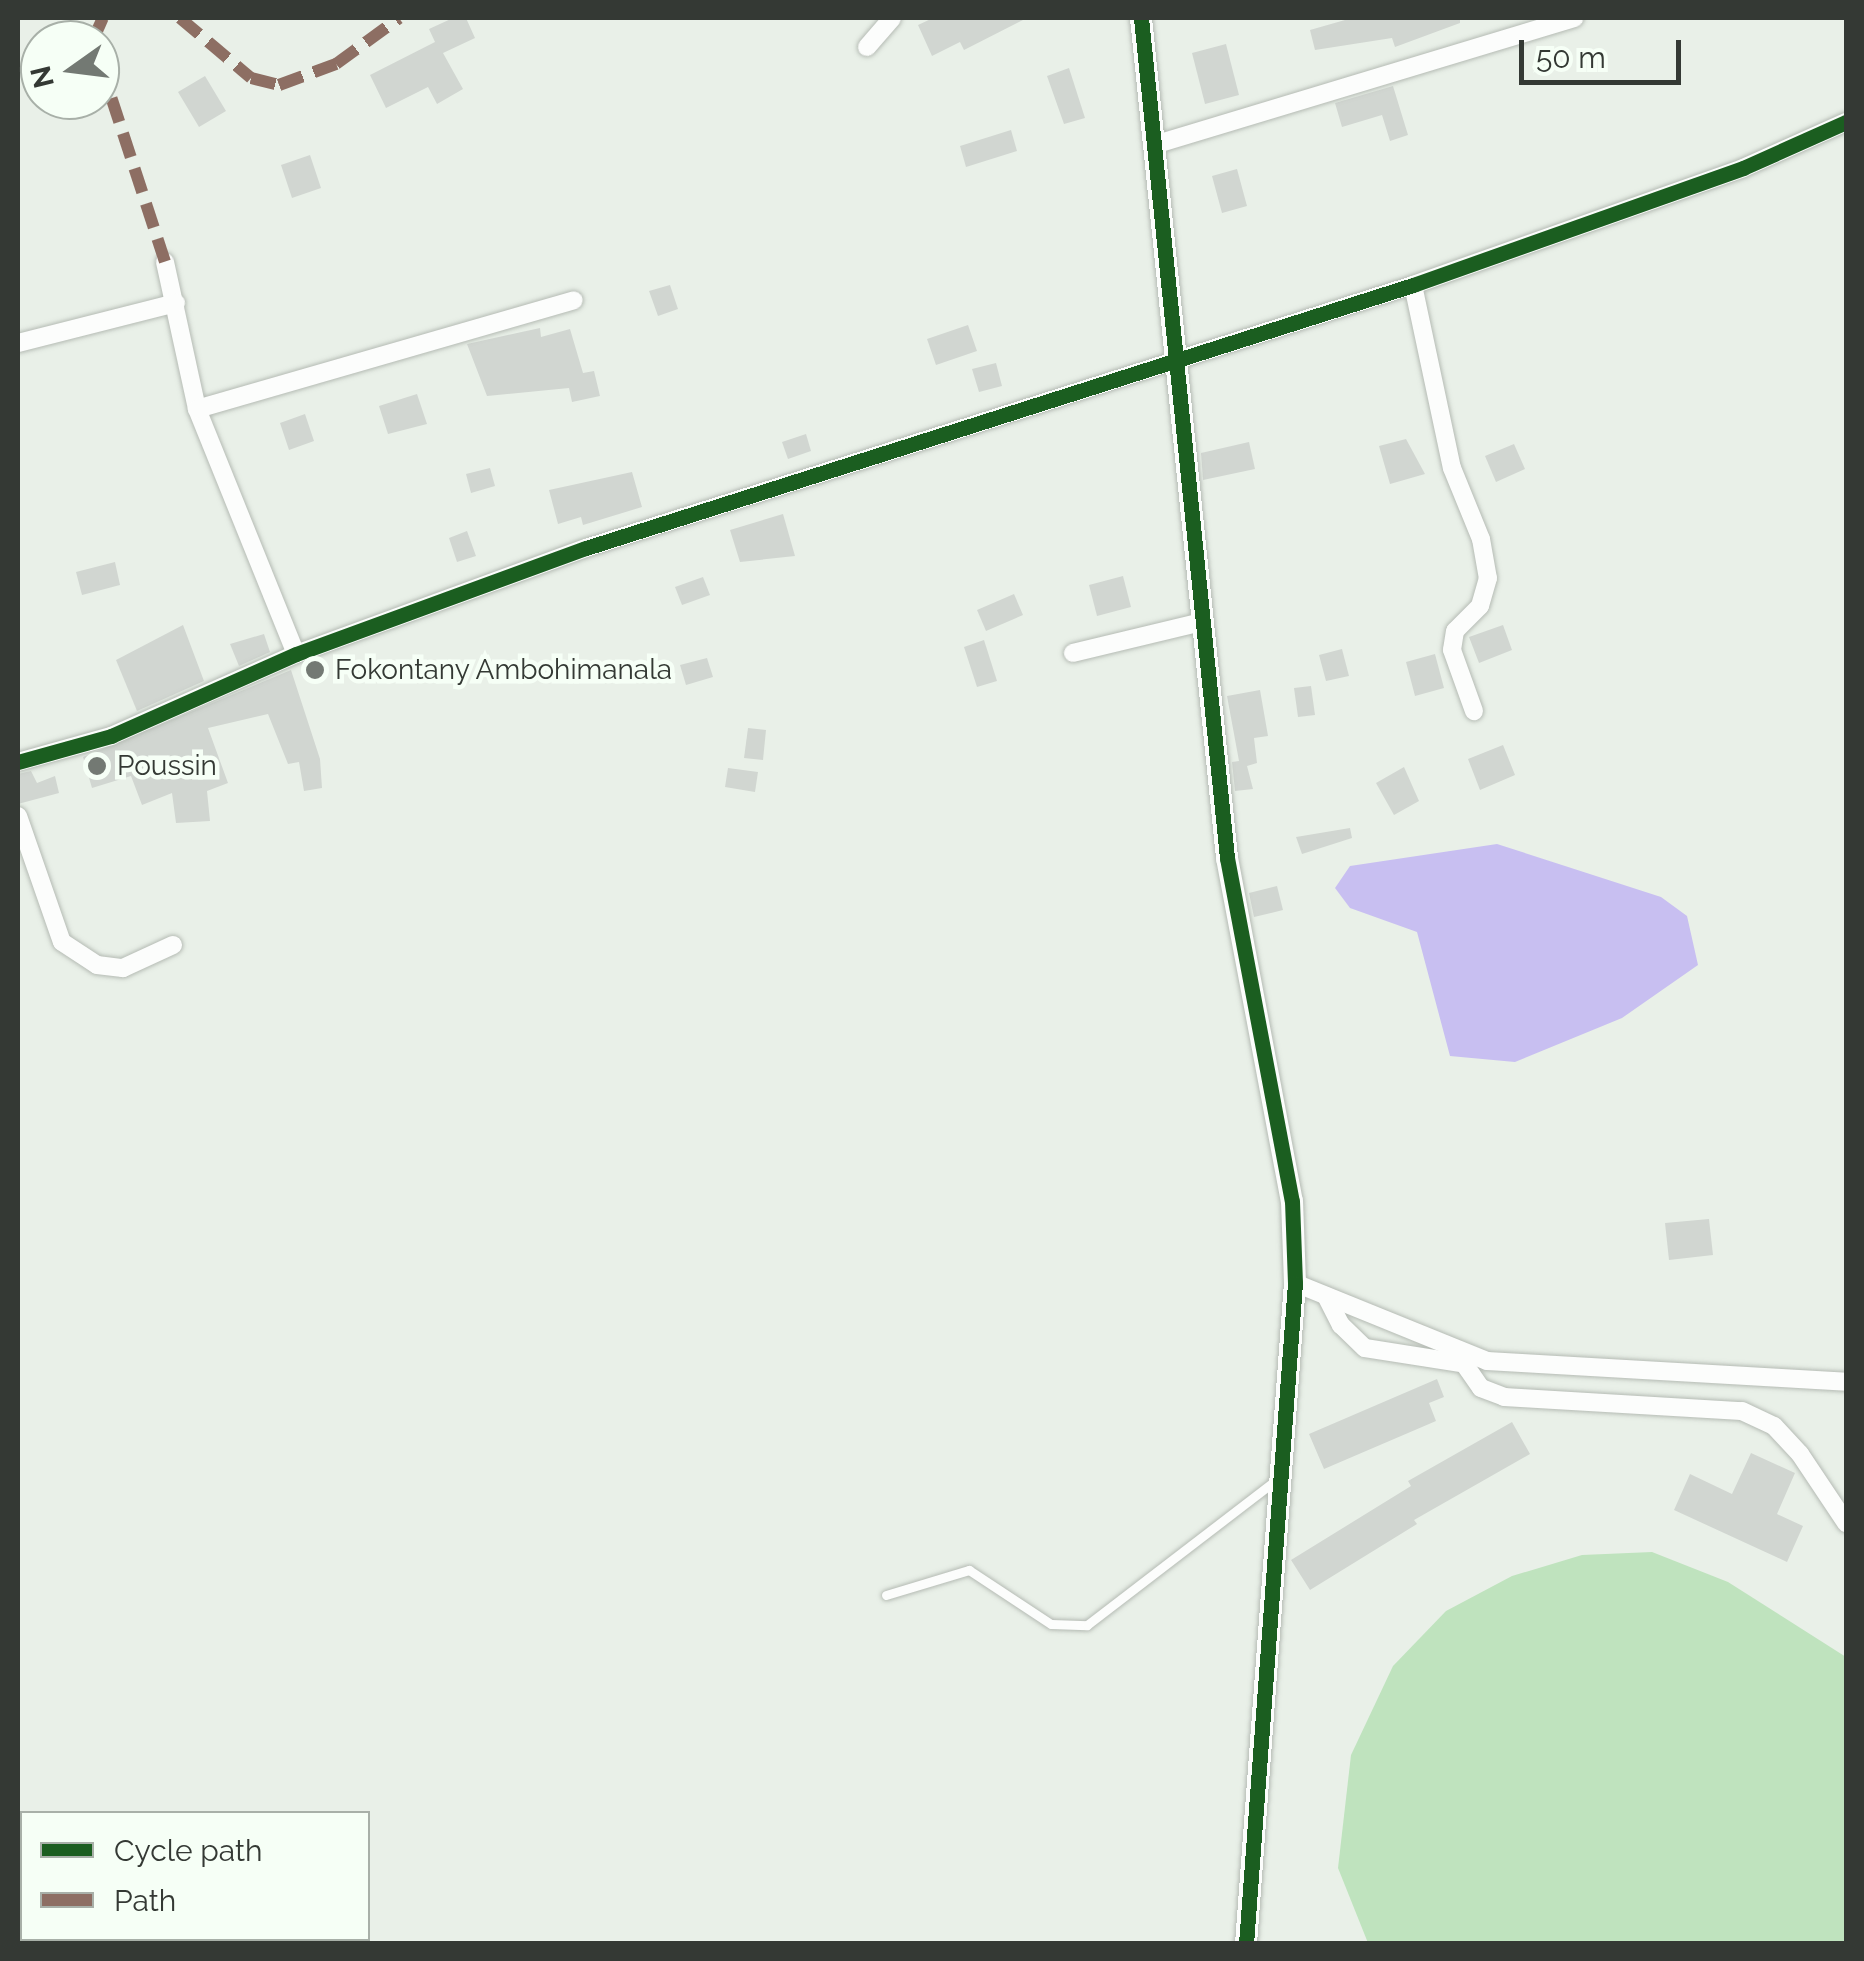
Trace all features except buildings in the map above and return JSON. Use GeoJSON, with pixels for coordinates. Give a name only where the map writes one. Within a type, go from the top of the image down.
{"type":"FeatureCollection","features":[{"type":"Feature","properties":{"kind":"street"},"geometry":{"type":"LineString","coordinates":[[868,47],[892,18]]}},
{"type":"Feature","properties":{"kind":"street"},"geometry":{"type":"LineString","coordinates":[[1141,18],[1158,144],[1227,858],[1277,1099],[1295,1283],[1246,1944]]}},
{"type":"Feature","properties":{"kind":"street"},"geometry":{"type":"LineString","coordinates":[[1158,144],[1574,18]]}},
{"type":"Feature","properties":{"kind":"street"},"geometry":{"type":"LineString","coordinates":[[18,762],[111,736],[296,654],[586,548],[1177,364],[1412,285],[1742,168],[1846,122]]}},
{"type":"Feature","properties":{"kind":"street"},"geometry":{"type":"LineString","coordinates":[[164,262],[197,409],[296,654]]}},
{"type":"Feature","properties":{"kind":"street"},"geometry":{"type":"LineString","coordinates":[[1412,285],[1452,468],[1481,539],[1488,578],[1480,606],[1455,631],[1452,650],[1474,711]]}},
{"type":"Feature","properties":{"kind":"street"},"geometry":{"type":"LineString","coordinates":[[197,409],[574,300]]}},
{"type":"Feature","properties":{"kind":"street"},"geometry":{"type":"LineString","coordinates":[[18,344],[176,303]]}},
{"type":"Feature","properties":{"kind":"street"},"geometry":{"type":"LineString","coordinates":[[1072,653],[1202,622]]}},
{"type":"Feature","properties":{"kind":"street"},"geometry":{"type":"LineString","coordinates":[[18,816],[62,942],[97,966],[123,968],[173,945]]}},
{"type":"Feature","properties":{"kind":"street"},"geometry":{"type":"LineString","coordinates":[[1295,1283],[1460,1359],[1481,1388],[1504,1397],[1742,1412],[1774,1426],[1800,1454],[1846,1523]]}},
{"type":"Feature","properties":{"kind":"street"},"geometry":{"type":"LineString","coordinates":[[1326,1296],[1341,1325],[1364,1348],[1487,1361],[1846,1382]]}},
{"type":"Feature","properties":{"kind":"lane"},"geometry":{"type":"LineString","coordinates":[[886,1595],[969,1570],[1051,1624],[1087,1625],[1281,1477]]}},
{"type":"Feature","properties":{"kind":"green space"},"geometry":{"type":"Polygon","coordinates":[[[1652,1552],[1728,1582],[1846,1657],[1846,1943],[1368,1943],[1338,1868],[1351,1755],[1393,1666],[1446,1611],[1512,1576],[1582,1555],[1652,1552]]]}},
{"type":"Feature","properties":{"kind":"shaded area"},"geometry":{"type":"Polygon","coordinates":[[[1497,844],[1661,897],[1687,916],[1698,965],[1622,1018],[1515,1062],[1450,1056],[1417,932],[1350,908],[1335,888],[1350,866],[1497,844]]]}},
{"type":"Feature","properties":{"kind":"marked path"},"geometry":{"type":"LineString","coordinates":[[180,18],[251,78],[279,85],[336,64],[399,18]]}},
{"type":"Feature","properties":{"kind":"marked path"},"geometry":{"type":"LineString","coordinates":[[119,120],[165,262]]}},
{"type":"Feature","properties":{"kind":"cycle path"},"geometry":{"type":"LineString","coordinates":[[1141,18],[1227,858],[1292,1201],[1295,1283],[1246,1944]]}},
{"type":"Feature","properties":{"kind":"cycle path"},"geometry":{"type":"LineString","coordinates":[[18,762],[111,736],[296,654],[586,548],[1413,285],[1743,168],[1846,122]]}},
{"type":"Feature","properties":{"kind":"place","name":"Fokontany Ambohimanala"},"geometry":{"type":"Point","coordinates":[315,670]}},
{"type":"Feature","properties":{"kind":"place","name":"Poussin"},"geometry":{"type":"Point","coordinates":[97,766]}}]}
